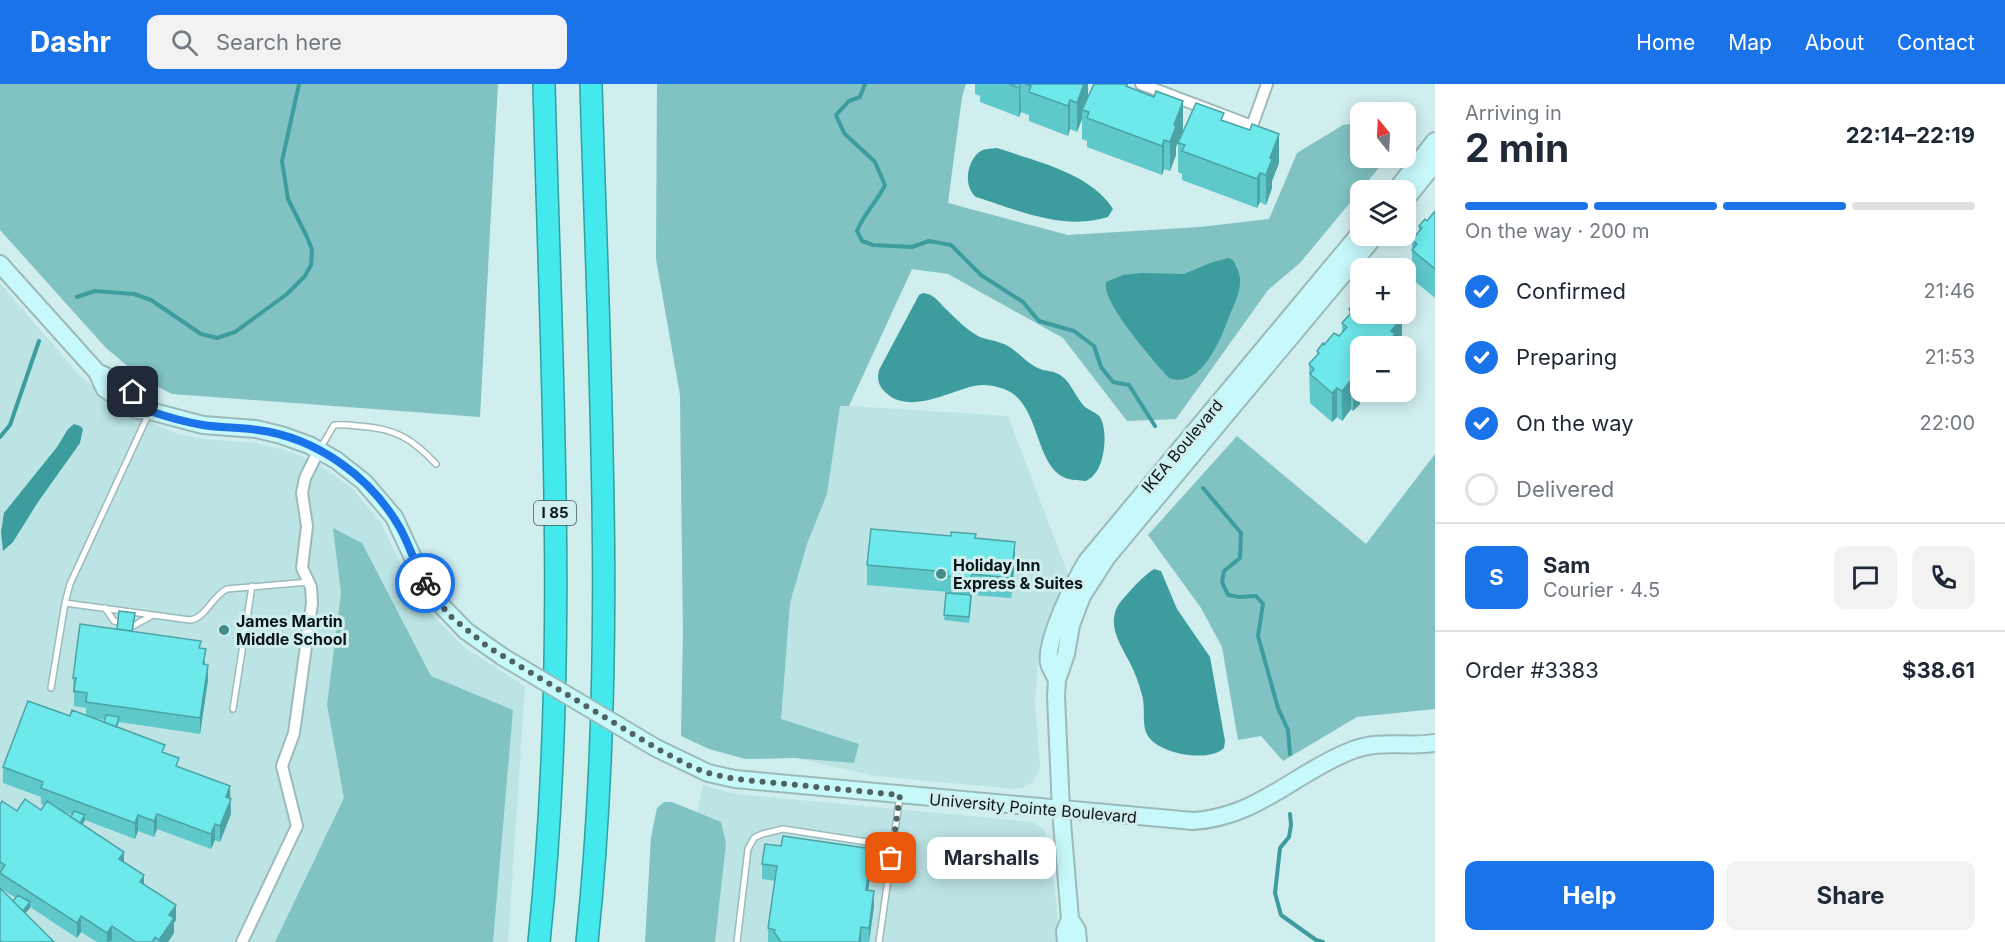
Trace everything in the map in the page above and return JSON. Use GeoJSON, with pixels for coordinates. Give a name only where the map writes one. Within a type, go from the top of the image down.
{"type":"FeatureCollection","features":[{"type":"Feature","properties":{"kind":"highway","name":"I 85"},"geometry":{"type":"LineString","coordinates":[[539,942],[552,779],[556,669],[555,506],[544,84]]}},
{"type":"Feature","properties":{"kind":"highway"},"geometry":{"type":"LineString","coordinates":[[587,942],[598,779],[604,584],[591,84]]}},
{"type":"Feature","properties":{"kind":"street"},"geometry":{"type":"LineString","coordinates":[[1141,84],[1252,126],[1267,84]]}},
{"type":"Feature","properties":{"kind":"street"},"geometry":{"type":"LineString","coordinates":[[1404,180],[1435,141]]}},
{"type":"Feature","properties":{"kind":"street"},"geometry":{"type":"LineString","coordinates":[[1416,187],[1435,163]]}},
{"type":"Feature","properties":{"kind":"street","name":"IKEA Boulevard"},"geometry":{"type":"LineString","coordinates":[[1066,942],[1065,931],[1070,919],[1061,810],[1056,696],[1057,680],[1066,654],[1071,625],[1082,596],[1098,569],[1278,342],[1350,246]]}},
{"type":"Feature","properties":{"kind":"street","name":"IKEA Boulevard"},"geometry":{"type":"LineString","coordinates":[[1278,342],[1366,246]]}},
{"type":"Feature","properties":{"kind":"street","name":"University Pointe Boulevard"},"geometry":{"type":"LineString","coordinates":[[0,264],[97,372],[137,395],[150,411],[203,425],[256,429],[281,435],[319,450],[350,470],[375,494],[401,529],[422,577],[442,606],[466,631],[503,657],[656,748],[708,773],[735,779],[900,795],[1167,820],[1209,820],[1245,810],[1355,749],[1388,743],[1431,746]]}},
{"type":"Feature","properties":{"kind":"street"},"geometry":{"type":"LineString","coordinates":[[242,942],[297,825],[282,766],[294,733],[312,603],[309,582],[302,568],[307,526],[302,488],[319,450]]}},
{"type":"Feature","properties":{"kind":"street","name":"IKEA Boulevard"},"geometry":{"type":"LineString","coordinates":[[1070,919],[1077,930],[1078,942]]}},
{"type":"Feature","properties":{"kind":"lane"},"geometry":{"type":"LineString","coordinates":[[51,688],[70,584],[150,411]]}},
{"type":"Feature","properties":{"kind":"lane"},"geometry":{"type":"LineString","coordinates":[[319,450],[334,425],[373,426],[405,437],[417,445],[436,464]]}},
{"type":"Feature","properties":{"kind":"lane"},"geometry":{"type":"LineString","coordinates":[[65,603],[194,620],[222,592],[235,587],[309,582]]}},
{"type":"Feature","properties":{"kind":"lane"},"geometry":{"type":"LineString","coordinates":[[233,709],[252,586]]}},
{"type":"Feature","properties":{"kind":"lane"},"geometry":{"type":"LineString","coordinates":[[105,608],[114,621],[134,626],[153,614]]}},
{"type":"Feature","properties":{"kind":"lane"},"geometry":{"type":"LineString","coordinates":[[879,942],[900,795]]}},
{"type":"Feature","properties":{"kind":"lane"},"geometry":{"type":"LineString","coordinates":[[737,942],[748,849],[754,838],[776,830],[794,830],[893,846]]}},
{"type":"Feature","properties":{"kind":"shaded area"},"geometry":{"type":"Polygon","coordinates":[[[0,84],[498,84],[480,417],[172,394],[143,379],[106,348],[0,230],[0,84]]]}},
{"type":"Feature","properties":{"kind":"shaded area"},"geometry":{"type":"Polygon","coordinates":[[[657,84],[966,84],[962,97],[948,203],[1068,235],[1200,227],[1269,219],[1297,153],[1343,125],[1350,124],[1350,168],[1379,168],[1369,180],[1350,180],[1350,203],[1300,263],[1268,290],[1176,419],[1127,421],[1063,338],[948,274],[912,269],[849,406],[840,406],[827,494],[807,544],[790,603],[781,719],[859,744],[854,763],[795,758],[746,759],[709,749],[681,736],[683,633],[680,395],[656,259],[657,84]]]}},
{"type":"Feature","properties":{"kind":"shaded area"},"geometry":{"type":"Polygon","coordinates":[[[997,148],[1077,177],[1091,186],[1113,209],[1108,217],[1075,222],[1024,213],[976,197],[968,181],[971,163],[980,151],[997,148]]]}},
{"type":"Feature","properties":{"kind":"shaded area"},"geometry":{"type":"Polygon","coordinates":[[[1228,258],[1233,260],[1236,266],[1240,275],[1240,283],[1216,348],[1200,369],[1191,376],[1180,380],[1169,378],[1120,317],[1107,291],[1106,282],[1123,275],[1141,273],[1184,274],[1228,258]]]}},
{"type":"Feature","properties":{"kind":"shaded area","name":"James Martin Middle School"},"geometry":{"type":"Polygon","coordinates":[[[0,283],[80,376],[126,412],[178,434],[204,439],[256,443],[288,451],[315,462],[351,487],[381,523],[411,586],[429,612],[465,648],[525,686],[508,942],[0,942],[0,283]]]}},
{"type":"Feature","properties":{"kind":"shaded area"},"geometry":{"type":"Polygon","coordinates":[[[923,293],[934,297],[976,335],[1007,345],[1037,368],[1061,375],[1069,383],[1085,407],[1097,414],[1103,424],[1104,442],[1101,462],[1092,477],[1085,481],[1076,480],[1062,476],[1051,466],[1025,407],[1015,395],[1001,388],[977,385],[916,402],[904,402],[884,391],[880,386],[879,370],[919,295],[923,293]]]}},
{"type":"Feature","properties":{"kind":"shaded area"},"geometry":{"type":"Polygon","coordinates":[[[680,395],[1008,416],[1068,574],[1046,626],[1038,663],[1035,701],[1040,768],[1033,782],[1023,788],[1015,789],[875,776],[795,758],[746,759],[709,749],[681,736],[683,633],[680,395]]]}},
{"type":"Feature","properties":{"kind":"shaded area"},"geometry":{"type":"Polygon","coordinates":[[[74,424],[83,429],[80,443],[13,542],[3,551],[1,532],[4,513],[74,424]]]}},
{"type":"Feature","properties":{"kind":"shaded area"},"geometry":{"type":"Polygon","coordinates":[[[1237,436],[1366,544],[1435,454],[1435,709],[1357,717],[1283,761],[1261,736],[1238,740],[1222,647],[1201,608],[1148,535],[1237,436]]]}},
{"type":"Feature","properties":{"kind":"shaded area"},"geometry":{"type":"Polygon","coordinates":[[[333,528],[362,543],[431,676],[513,710],[493,942],[275,942],[344,798],[327,705],[341,593],[333,528]]]}},
{"type":"Feature","properties":{"kind":"shaded area"},"geometry":{"type":"Polygon","coordinates":[[[1154,569],[1161,571],[1177,609],[1210,657],[1225,741],[1224,748],[1217,753],[1196,756],[1173,752],[1162,748],[1146,732],[1141,691],[1117,638],[1114,619],[1121,601],[1138,582],[1154,569]]]}},
{"type":"Feature","properties":{"kind":"shaded area"},"geometry":{"type":"Polygon","coordinates":[[[703,785],[745,795],[1033,822],[1043,828],[1050,841],[1060,942],[676,942],[688,855],[703,785]]]}},
{"type":"Feature","properties":{"kind":"shaded area"},"geometry":{"type":"Polygon","coordinates":[[[664,802],[672,802],[721,822],[726,843],[715,942],[645,942],[651,837],[657,808],[664,802]]]}},
{"type":"Feature","properties":{"kind":"building"},"geometry":{"type":"Polygon","coordinates":[[[1026,84],[1084,84],[1077,103],[1070,100],[1068,106],[1029,92],[1031,86],[1026,84]]]}},
{"type":"Feature","properties":{"kind":"building"},"geometry":{"type":"Polygon","coordinates":[[[1094,84],[1127,84],[1126,86],[1154,97],[1156,91],[1183,101],[1170,142],[1164,140],[1162,146],[1087,118],[1089,112],[1082,110],[1094,84]]]}},
{"type":"Feature","properties":{"kind":"building"},"geometry":{"type":"Polygon","coordinates":[[[1196,103],[1224,113],[1221,120],[1250,130],[1252,124],[1279,134],[1266,175],[1260,173],[1257,179],[1182,151],[1185,145],[1178,143],[1196,103]]]}},
{"type":"Feature","properties":{"kind":"building"},"geometry":{"type":"Polygon","coordinates":[[[1435,211],[1435,269],[1412,250],[1417,244],[1416,235],[1422,228],[1419,226],[1425,219],[1427,221],[1435,211]]]}},
{"type":"Feature","properties":{"kind":"building"},"geometry":{"type":"Polygon","coordinates":[[[1350,314],[1350,324],[1397,324],[1391,331],[1395,334],[1393,336],[1350,336],[1350,381],[1342,391],[1337,388],[1332,393],[1310,374],[1314,369],[1309,364],[1319,353],[1317,351],[1323,343],[1324,345],[1334,333],[1339,336],[1347,327],[1342,323],[1350,314]]]}},
{"type":"Feature","properties":{"kind":"building"},"geometry":{"type":"Polygon","coordinates":[[[871,529],[951,536],[951,532],[976,534],[975,538],[1015,542],[1011,578],[972,574],[971,578],[948,576],[948,572],[867,565],[871,529]]]}},
{"type":"Feature","properties":{"kind":"building"},"geometry":{"type":"Polygon","coordinates":[[[946,593],[971,595],[969,617],[944,615],[946,593]]]}},
{"type":"Feature","properties":{"kind":"building"},"geometry":{"type":"Polygon","coordinates":[[[119,611],[135,613],[132,631],[117,629],[119,611]]]}},
{"type":"Feature","properties":{"kind":"building"},"geometry":{"type":"Polygon","coordinates":[[[80,624],[201,641],[199,648],[206,649],[203,664],[208,665],[200,718],[86,702],[87,693],[74,691],[76,678],[73,678],[80,624]]]}},
{"type":"Feature","properties":{"kind":"building"},"geometry":{"type":"Polygon","coordinates":[[[28,701],[70,716],[72,710],[165,745],[162,752],[179,758],[176,766],[230,786],[226,797],[231,799],[220,826],[215,824],[211,834],[157,814],[154,821],[138,815],[135,823],[41,788],[43,782],[3,767],[28,701]]]}},
{"type":"Feature","properties":{"kind":"building"},"geometry":{"type":"Polygon","coordinates":[[[106,715],[119,717],[116,727],[104,722],[106,715]]]}},
{"type":"Feature","properties":{"kind":"building"},"geometry":{"type":"Polygon","coordinates":[[[25,799],[41,810],[47,801],[124,852],[119,859],[144,875],[140,882],[176,905],[169,915],[174,918],[159,940],[155,937],[152,942],[136,942],[112,926],[107,933],[81,916],[77,923],[0,873],[5,865],[0,862],[0,805],[2,801],[17,811],[25,799]]]}},
{"type":"Feature","properties":{"kind":"building"},"geometry":{"type":"Polygon","coordinates":[[[74,811],[85,815],[80,823],[71,817],[74,811]]]}},
{"type":"Feature","properties":{"kind":"building"},"geometry":{"type":"Polygon","coordinates":[[[783,836],[872,849],[866,890],[874,891],[869,928],[861,927],[859,942],[781,942],[775,930],[768,928],[777,866],[762,864],[765,844],[781,846],[783,836]]]}},
{"type":"Feature","properties":{"kind":"building"},"geometry":{"type":"Polygon","coordinates":[[[0,888],[54,942],[0,942],[0,888]]]}},
{"type":"Feature","properties":{"kind":"building"},"geometry":{"type":"Polygon","coordinates":[[[18,895],[30,902],[23,911],[13,901],[18,895]]]}},
{"type":"Feature","properties":{"kind":"waterway"},"geometry":{"type":"LineString","coordinates":[[77,297],[95,291],[134,294],[151,300],[201,334],[217,338],[235,332],[287,294],[305,276],[311,265],[312,250],[288,199],[282,161],[299,84]]}},
{"type":"Feature","properties":{"kind":"waterway"},"geometry":{"type":"LineString","coordinates":[[865,84],[860,97],[849,101],[836,115],[844,133],[875,162],[885,185],[857,231],[862,241],[873,245],[912,247],[929,241],[951,245],[981,275],[1023,302],[1039,321],[1074,331],[1094,346],[1101,367],[1113,382],[1129,385],[1155,426]]}},
{"type":"Feature","properties":{"kind":"waterway"},"geometry":{"type":"LineString","coordinates":[[0,437],[10,425],[39,341]]}},
{"type":"Feature","properties":{"kind":"waterway"},"geometry":{"type":"LineString","coordinates":[[1203,488],[1241,533],[1240,558],[1224,571],[1222,582],[1228,595],[1256,596],[1263,604],[1258,636],[1278,708],[1288,730],[1290,754]]}},
{"type":"Feature","properties":{"kind":"waterway"},"geometry":{"type":"LineString","coordinates":[[1290,814],[1289,837],[1280,848],[1275,893],[1281,915],[1316,940],[1323,942]]}},
{"type":"Feature","properties":{"kind":"way so far"},"geometry":{"type":"LineString","coordinates":[[425,583],[449,615],[488,647],[673,758],[692,767],[719,776],[760,783],[900,795],[891,858]]}},
{"type":"Feature","properties":{"kind":"place","name":"Holiday Inn Express & Suites"},"geometry":{"type":"Point","coordinates":[941,574]}},
{"type":"Feature","properties":{"kind":"place","name":"James Martin Middle School"},"geometry":{"type":"Point","coordinates":[224,630]}},
{"type":"Feature","properties":{"kind":"place","name":"Marshalls"},"geometry":{"type":"Point","coordinates":[891,858]}},
{"type":"Feature","properties":{"kind":"route"},"geometry":{"type":"LineString","coordinates":[[133,392],[144,401],[150,411],[184,422],[256,429],[281,435],[296,439],[336,460],[364,482],[394,517],[425,583]]}}]}
